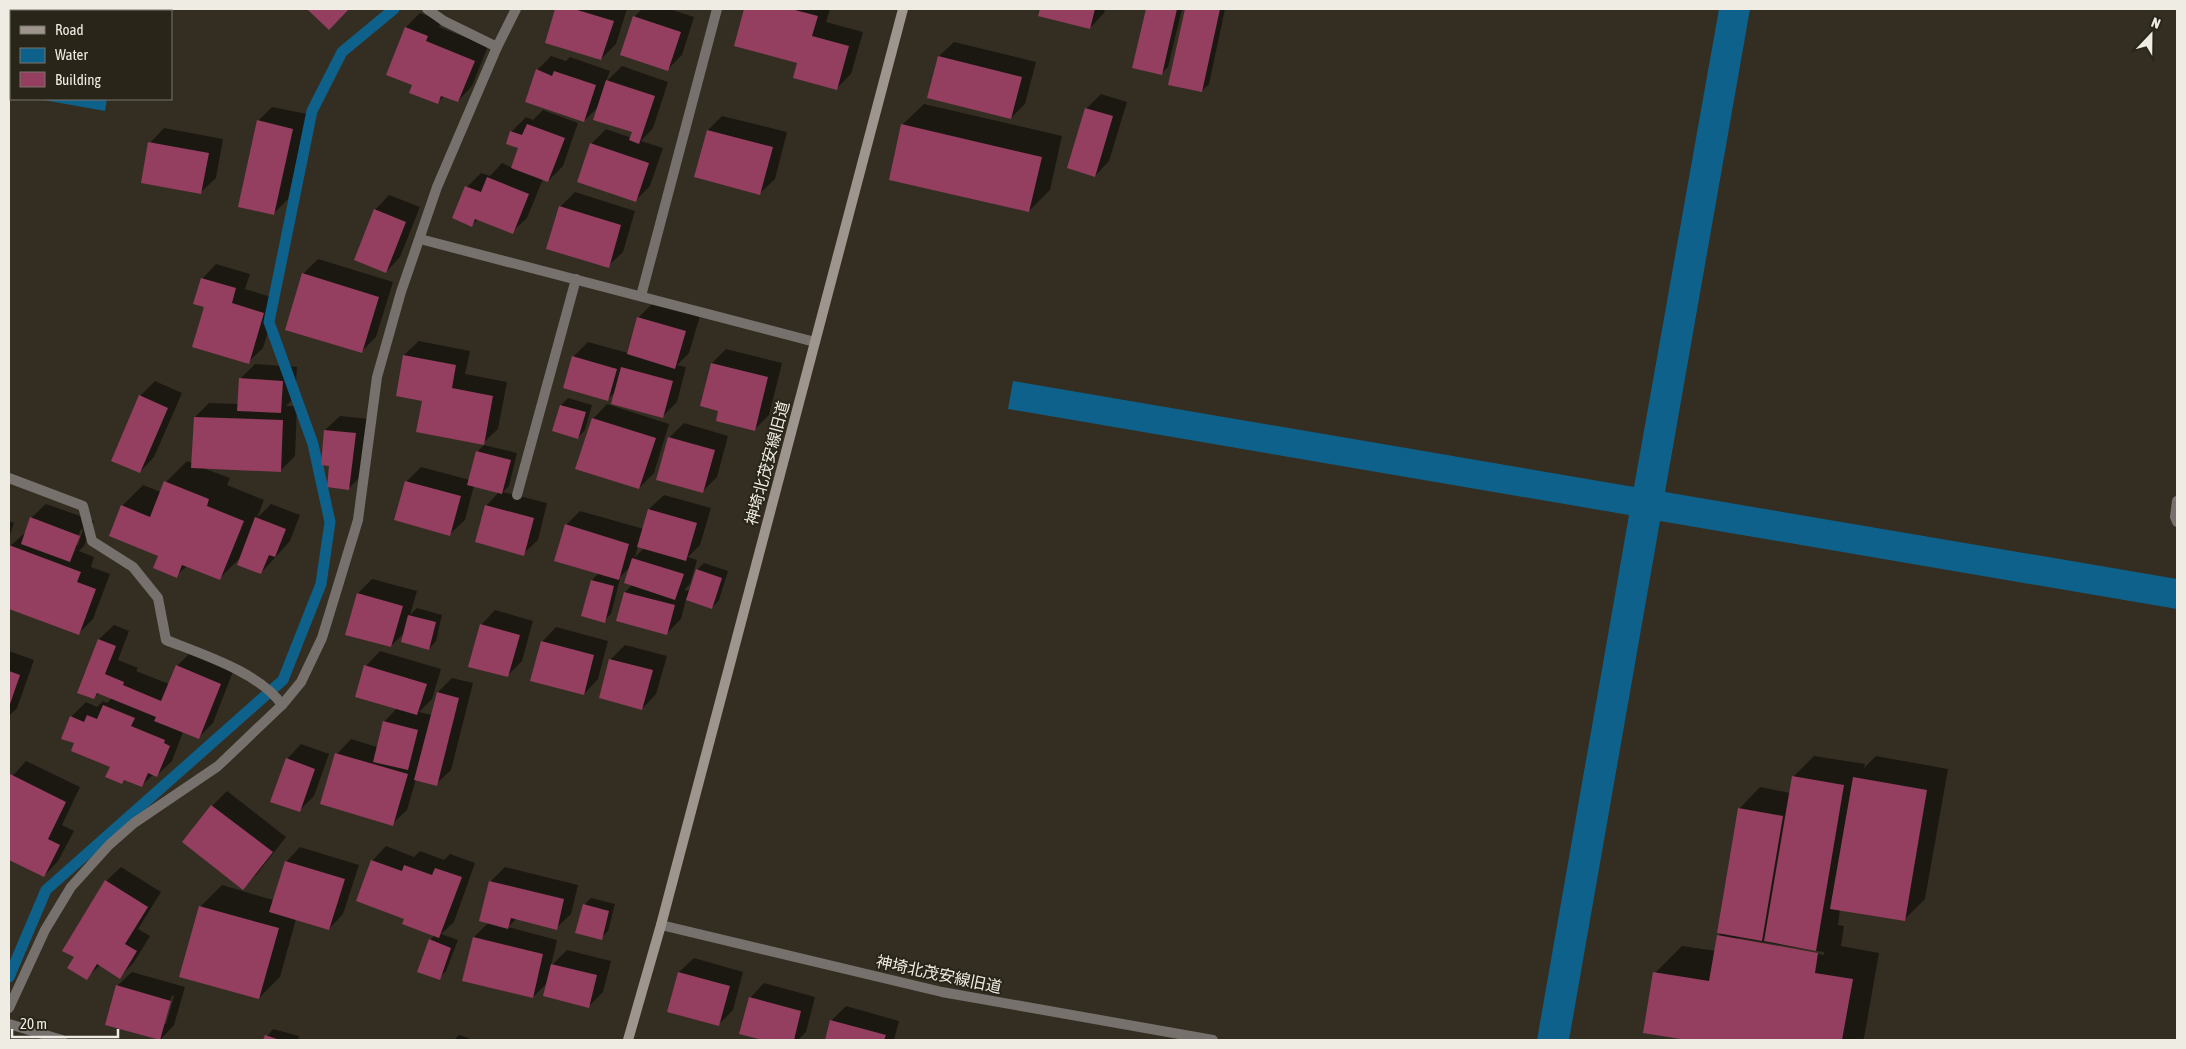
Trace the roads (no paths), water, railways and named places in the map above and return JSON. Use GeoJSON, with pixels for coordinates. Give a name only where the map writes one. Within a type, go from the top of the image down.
{"type":"FeatureCollection","features":[{"type":"Feature","properties":{"kind":"street"},"geometry":{"type":"LineString","coordinates":[[427,9],[444,21],[497,47]]}},
{"type":"Feature","properties":{"kind":"street"},"geometry":{"type":"LineString","coordinates":[[9,1008],[45,930],[71,887],[110,845],[134,823],[218,766],[280,701],[301,682],[322,638],[358,520],[377,377],[401,292],[437,187],[497,47],[516,9]]}},
{"type":"Feature","properties":{"kind":"street"},"geometry":{"type":"LineString","coordinates":[[641,296],[717,9]]}},
{"type":"Feature","properties":{"kind":"street","name":"神埼北茂安線旧道"},"geometry":{"type":"LineString","coordinates":[[628,1040],[661,925],[903,9]]}},
{"type":"Feature","properties":{"kind":"street"},"geometry":{"type":"LineString","coordinates":[[420,238],[815,342]]}},
{"type":"Feature","properties":{"kind":"street"},"geometry":{"type":"LineString","coordinates":[[517,494],[576,279]]}},
{"type":"Feature","properties":{"kind":"street"},"geometry":{"type":"LineString","coordinates":[[9,478],[83,506],[92,541],[133,567],[158,598],[166,640],[226,663],[262,686],[280,701]]}},
{"type":"Feature","properties":{"kind":"street"},"geometry":{"type":"LineString","coordinates":[[2177,501],[2175,517],[2177,522]]}},
{"type":"Feature","properties":{"kind":"street","name":"神埼北茂安線旧道"},"geometry":{"type":"LineString","coordinates":[[661,925],[942,992],[1213,1040]]}},
{"type":"Feature","properties":{"kind":"street"},"geometry":{"type":"LineString","coordinates":[[9,1024],[62,1040]]}},
{"type":"Feature","properties":{"kind":"water"},"geometry":{"type":"Polygon","coordinates":[[[1719,9],[1750,9],[1665,492],[2177,579],[2177,609],[1660,521],[1569,1040],[1537,1040],[1629,515],[1008,409],[1013,381],[1634,487],[1719,9]]]}},
{"type":"Feature","properties":{"kind":"water"},"geometry":{"type":"Polygon","coordinates":[[[44,100],[107,100],[105,111],[44,100]]]}},
{"type":"Feature","properties":{"kind":"waterway"},"geometry":{"type":"LineString","coordinates":[[9,977],[46,890],[283,680],[321,584],[330,522],[313,444],[269,322],[312,111],[342,52],[394,9]]}}]}
